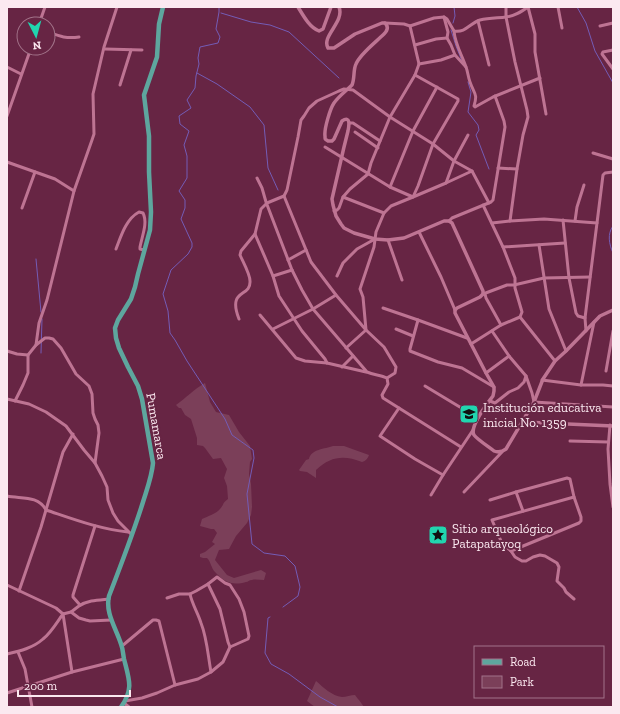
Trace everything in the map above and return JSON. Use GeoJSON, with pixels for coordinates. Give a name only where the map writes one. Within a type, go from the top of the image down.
{"type":"FeatureCollection","features":[{"type":"Feature","properties":{"kind":"main road","name":"Pumamarca"},"geometry":{"type":"LineString","coordinates":[[123,704],[129,693],[129,679],[122,646],[111,620],[108,604],[130,533],[149,482],[153,463],[142,399],[138,386],[119,348],[115,328],[118,320],[131,299],[151,224],[149,166],[150,136],[144,95],[157,57],[159,24],[163,7]]}},
{"type":"Feature","properties":{"kind":"street"},"geometry":{"type":"LineString","coordinates":[[36,344],[39,324],[47,300],[74,190],[94,134],[93,94],[104,49],[117,7]]}},
{"type":"Feature","properties":{"kind":"street"},"geometry":{"type":"LineString","coordinates":[[298,7],[305,18],[314,28],[319,31],[322,29],[331,7]]}},
{"type":"Feature","properties":{"kind":"street"},"geometry":{"type":"LineString","coordinates":[[339,7],[341,11],[338,21],[326,43],[328,48],[334,48],[355,34],[382,23],[404,24],[410,26],[434,18],[444,17],[447,19],[454,31],[454,37],[467,68],[470,82],[476,94],[474,107],[495,96],[540,78]]}},
{"type":"Feature","properties":{"kind":"street"},"geometry":{"type":"LineString","coordinates":[[506,7],[510,42],[528,117],[517,169],[510,221]]}},
{"type":"Feature","properties":{"kind":"street"},"geometry":{"type":"LineString","coordinates":[[454,31],[461,31],[478,21],[512,16],[528,7],[535,34],[535,52],[546,114]]}},
{"type":"Feature","properties":{"kind":"street"},"geometry":{"type":"LineString","coordinates":[[558,7],[562,28]]}},
{"type":"Feature","properties":{"kind":"street"},"geometry":{"type":"LineString","coordinates":[[444,17],[448,32],[447,38],[455,55],[467,68]]}},
{"type":"Feature","properties":{"kind":"street"},"geometry":{"type":"LineString","coordinates":[[478,21],[489,65]]}},
{"type":"Feature","properties":{"kind":"street"},"geometry":{"type":"LineString","coordinates":[[380,141],[346,119],[342,121],[334,139],[330,142],[326,141],[324,135],[332,106],[339,97],[352,86],[356,63],[360,57],[387,31],[387,26],[385,23]]}},
{"type":"Feature","properties":{"kind":"street"},"geometry":{"type":"LineString","coordinates":[[600,26],[613,23]]}},
{"type":"Feature","properties":{"kind":"street"},"geometry":{"type":"LineString","coordinates":[[334,211],[339,208],[343,198],[350,189],[368,174],[390,117],[415,75],[419,64],[410,26]]}},
{"type":"Feature","properties":{"kind":"street"},"geometry":{"type":"LineString","coordinates":[[56,35],[64,38],[79,37]]}},
{"type":"Feature","properties":{"kind":"street"},"geometry":{"type":"LineString","coordinates":[[415,45],[436,39],[447,38]]}},
{"type":"Feature","properties":{"kind":"street"},"geometry":{"type":"LineString","coordinates":[[104,49],[142,50]]}},
{"type":"Feature","properties":{"kind":"street"},"geometry":{"type":"LineString","coordinates":[[120,85],[131,50]]}},
{"type":"Feature","properties":{"kind":"street"},"geometry":{"type":"LineString","coordinates":[[613,50],[603,52],[602,54],[613,69]]}},
{"type":"Feature","properties":{"kind":"street"},"geometry":{"type":"LineString","coordinates":[[419,64],[441,60],[455,55]]}},
{"type":"Feature","properties":{"kind":"street"},"geometry":{"type":"LineString","coordinates":[[7,116],[28,56]]}},
{"type":"Feature","properties":{"kind":"street"},"geometry":{"type":"LineString","coordinates":[[7,67],[22,74]]}},
{"type":"Feature","properties":{"kind":"street"},"geometry":{"type":"LineString","coordinates":[[413,197],[433,144],[458,101],[458,99],[415,75]]}},
{"type":"Feature","properties":{"kind":"street"},"geometry":{"type":"LineString","coordinates":[[390,187],[413,131],[437,87]]}},
{"type":"Feature","properties":{"kind":"street"},"geometry":{"type":"LineString","coordinates":[[239,319],[235,311],[235,303],[237,297],[247,290],[250,285],[250,280],[240,255],[241,251],[255,234],[261,209],[267,203],[284,196],[287,190],[302,120],[309,108],[317,101],[339,91],[348,89],[353,90],[390,117],[433,144],[454,161],[472,170],[489,203]]}},
{"type":"Feature","properties":{"kind":"street"},"geometry":{"type":"LineString","coordinates":[[350,123],[333,194],[334,211],[341,224],[354,233],[374,239],[388,240],[404,238],[444,221],[449,221],[452,218],[493,200],[505,127],[495,96]]}},
{"type":"Feature","properties":{"kind":"street"},"geometry":{"type":"LineString","coordinates":[[354,132],[378,148]]}},
{"type":"Feature","properties":{"kind":"street"},"geometry":{"type":"LineString","coordinates":[[446,183],[454,161],[468,135]]}},
{"type":"Feature","properties":{"kind":"street"},"geometry":{"type":"LineString","coordinates":[[325,148],[390,187],[413,197]]}},
{"type":"Feature","properties":{"kind":"street"},"geometry":{"type":"LineString","coordinates":[[593,153],[613,159]]}},
{"type":"Feature","properties":{"kind":"street"},"geometry":{"type":"LineString","coordinates":[[7,162],[55,179],[74,190]]}},
{"type":"Feature","properties":{"kind":"street"},"geometry":{"type":"LineString","coordinates":[[498,168],[517,169]]}},
{"type":"Feature","properties":{"kind":"street"},"geometry":{"type":"LineString","coordinates":[[366,330],[363,297],[360,289],[374,247],[376,232],[384,213],[391,206],[446,183],[472,170]]}},
{"type":"Feature","properties":{"kind":"street"},"geometry":{"type":"LineString","coordinates":[[22,208],[34,172]]}},
{"type":"Feature","properties":{"kind":"street"},"geometry":{"type":"LineString","coordinates":[[586,331],[584,318],[603,175],[605,173],[613,172]]}},
{"type":"Feature","properties":{"kind":"street"},"geometry":{"type":"LineString","coordinates":[[257,178],[292,270],[302,290],[313,309],[367,372]]}},
{"type":"Feature","properties":{"kind":"street"},"geometry":{"type":"LineString","coordinates":[[575,221],[577,207],[584,185]]}},
{"type":"Feature","properties":{"kind":"street"},"geometry":{"type":"LineString","coordinates":[[284,196],[311,262],[336,296],[366,330],[384,347],[396,367],[395,373],[387,378]]}},
{"type":"Feature","properties":{"kind":"street"},"geometry":{"type":"LineString","coordinates":[[343,198],[384,213]]}},
{"type":"Feature","properties":{"kind":"street"},"geometry":{"type":"LineString","coordinates":[[470,344],[501,325],[520,317],[522,312],[514,285],[515,278],[503,247],[483,205]]}},
{"type":"Feature","properties":{"kind":"street"},"geometry":{"type":"LineString","coordinates":[[116,249],[124,228],[135,214],[139,212],[143,213],[145,216],[145,227],[140,247],[140,249],[144,250]]}},
{"type":"Feature","properties":{"kind":"street"},"geometry":{"type":"LineString","coordinates":[[492,224],[510,221],[544,219],[597,223]]}},
{"type":"Feature","properties":{"kind":"street"},"geometry":{"type":"LineString","coordinates":[[563,220],[569,278],[576,313],[578,316],[584,318]]}},
{"type":"Feature","properties":{"kind":"street"},"geometry":{"type":"LineString","coordinates":[[449,221],[452,224],[484,294],[501,325]]}},
{"type":"Feature","properties":{"kind":"street"},"geometry":{"type":"LineString","coordinates":[[419,232],[441,277],[455,313],[467,338],[494,387],[493,396],[431,495]]}},
{"type":"Feature","properties":{"kind":"street"},"geometry":{"type":"LineString","coordinates":[[255,234],[273,276],[279,296],[302,331],[327,363]]}},
{"type":"Feature","properties":{"kind":"street"},"geometry":{"type":"LineString","coordinates":[[337,276],[342,263],[357,250],[374,239]]}},
{"type":"Feature","properties":{"kind":"street"},"geometry":{"type":"LineString","coordinates":[[388,240],[402,280]]}},
{"type":"Feature","properties":{"kind":"street"},"geometry":{"type":"LineString","coordinates":[[503,247],[565,243]]}},
{"type":"Feature","properties":{"kind":"street"},"geometry":{"type":"LineString","coordinates":[[540,245],[549,309],[566,351]]}},
{"type":"Feature","properties":{"kind":"street"},"geometry":{"type":"LineString","coordinates":[[288,260],[306,250]]}},
{"type":"Feature","properties":{"kind":"street"},"geometry":{"type":"LineString","coordinates":[[273,276],[292,270]]}},
{"type":"Feature","properties":{"kind":"street"},"geometry":{"type":"LineString","coordinates":[[455,310],[484,294],[502,287],[544,278],[590,277]]}},
{"type":"Feature","properties":{"kind":"street"},"geometry":{"type":"LineString","coordinates":[[273,329],[336,296]]}},
{"type":"Feature","properties":{"kind":"street"},"geometry":{"type":"LineString","coordinates":[[383,308],[467,338]]}},
{"type":"Feature","properties":{"kind":"street"},"geometry":{"type":"LineString","coordinates":[[464,492],[502,452],[506,450],[534,402],[542,380],[555,361],[600,316],[613,310]]}},
{"type":"Feature","properties":{"kind":"street"},"geometry":{"type":"LineString","coordinates":[[260,314],[296,358],[382,375],[387,378]]}},
{"type":"Feature","properties":{"kind":"street"},"geometry":{"type":"LineString","coordinates":[[520,317],[555,361]]}},
{"type":"Feature","properties":{"kind":"street"},"geometry":{"type":"LineString","coordinates":[[418,320],[410,351],[438,362],[462,368],[494,387]]}},
{"type":"Feature","properties":{"kind":"street"},"geometry":{"type":"LineString","coordinates":[[581,385],[595,321]]}},
{"type":"Feature","properties":{"kind":"street"},"geometry":{"type":"LineString","coordinates":[[346,348],[366,330]]}},
{"type":"Feature","properties":{"kind":"street"},"geometry":{"type":"LineString","coordinates":[[396,330],[413,336]]}},
{"type":"Feature","properties":{"kind":"street"},"geometry":{"type":"LineString","coordinates":[[492,331],[509,356],[526,376],[534,402]]}},
{"type":"Feature","properties":{"kind":"street"},"geometry":{"type":"LineString","coordinates":[[606,371],[613,331]]}},
{"type":"Feature","properties":{"kind":"street"},"geometry":{"type":"LineString","coordinates":[[15,401],[28,373],[28,355],[36,344],[45,338],[53,339],[61,348],[76,374],[89,386],[92,394],[93,413],[98,425],[99,433],[95,463]]}},
{"type":"Feature","properties":{"kind":"street"},"geometry":{"type":"LineString","coordinates":[[7,351],[28,355]]}},
{"type":"Feature","properties":{"kind":"street"},"geometry":{"type":"LineString","coordinates":[[342,367],[353,356]]}},
{"type":"Feature","properties":{"kind":"street"},"geometry":{"type":"LineString","coordinates":[[486,373],[509,356]]}},
{"type":"Feature","properties":{"kind":"street"},"geometry":{"type":"LineString","coordinates":[[490,400],[494,404],[508,392],[518,388],[524,382],[526,376]]}},
{"type":"Feature","properties":{"kind":"street"},"geometry":{"type":"LineString","coordinates":[[387,378],[388,384],[382,395],[383,398],[461,447]]}},
{"type":"Feature","properties":{"kind":"street"},"geometry":{"type":"LineString","coordinates":[[542,380],[581,385],[613,386]]}},
{"type":"Feature","properties":{"kind":"street"},"geometry":{"type":"LineString","coordinates":[[425,386],[478,418]]}},
{"type":"Feature","properties":{"kind":"street"},"geometry":{"type":"LineString","coordinates":[[7,399],[30,404],[46,412],[66,426],[95,463],[107,488],[108,500],[113,513],[118,521],[130,533]]}},
{"type":"Feature","properties":{"kind":"street"},"geometry":{"type":"LineString","coordinates":[[534,402],[613,407]]}},
{"type":"Feature","properties":{"kind":"street"},"geometry":{"type":"LineString","coordinates":[[399,408],[380,436],[414,459],[443,475]]}},
{"type":"Feature","properties":{"kind":"street"},"geometry":{"type":"LineString","coordinates":[[522,422],[611,426],[608,442],[610,484],[613,507]]}},
{"type":"Feature","properties":{"kind":"street"},"geometry":{"type":"LineString","coordinates":[[473,430],[474,434],[482,442],[494,451],[502,452]]}},
{"type":"Feature","properties":{"kind":"street"},"geometry":{"type":"LineString","coordinates":[[19,591],[46,510],[63,452],[73,434]]}},
{"type":"Feature","properties":{"kind":"street"},"geometry":{"type":"LineString","coordinates":[[570,440],[608,442]]}},
{"type":"Feature","properties":{"kind":"street"},"geometry":{"type":"LineString","coordinates":[[490,500],[568,478],[570,479],[581,519],[579,523],[511,551]]}},
{"type":"Feature","properties":{"kind":"street"},"geometry":{"type":"LineString","coordinates":[[516,492],[522,511]]}},
{"type":"Feature","properties":{"kind":"street"},"geometry":{"type":"LineString","coordinates":[[7,496],[33,498],[42,504],[46,510],[95,526],[130,533]]}},
{"type":"Feature","properties":{"kind":"street"},"geometry":{"type":"LineString","coordinates":[[574,497],[492,520],[501,541],[515,557],[522,561],[526,561],[540,555],[545,556],[556,563],[559,567],[557,581],[574,599]]}},
{"type":"Feature","properties":{"kind":"street"},"geometry":{"type":"LineString","coordinates":[[80,605],[72,597],[72,595],[95,526]]}},
{"type":"Feature","properties":{"kind":"street"},"geometry":{"type":"LineString","coordinates":[[167,598],[179,594],[190,594],[208,584],[216,577],[230,585],[239,599],[244,612],[249,636],[248,639],[230,647]]}},
{"type":"Feature","properties":{"kind":"street"},"geometry":{"type":"LineString","coordinates":[[123,704],[157,693],[175,685],[198,679],[211,672],[224,662],[230,647],[220,609],[208,584]]}},
{"type":"Feature","properties":{"kind":"street"},"geometry":{"type":"LineString","coordinates":[[7,585],[56,608],[62,614],[72,672]]}},
{"type":"Feature","properties":{"kind":"street"},"geometry":{"type":"LineString","coordinates":[[190,594],[205,634],[211,672]]}},
{"type":"Feature","properties":{"kind":"street"},"geometry":{"type":"LineString","coordinates":[[7,654],[28,648],[43,639],[62,614],[71,612],[80,605],[96,600],[109,599]]}},
{"type":"Feature","properties":{"kind":"street"},"geometry":{"type":"LineString","coordinates":[[71,612],[79,618],[86,620],[111,620]]}},
{"type":"Feature","properties":{"kind":"street"},"geometry":{"type":"LineString","coordinates":[[122,646],[153,620],[159,621],[175,685]]}},
{"type":"Feature","properties":{"kind":"street"},"geometry":{"type":"LineString","coordinates":[[18,652],[25,670],[32,707]]}},
{"type":"Feature","properties":{"kind":"street"},"geometry":{"type":"LineString","coordinates":[[7,693],[28,685],[124,658]]}},
{"type":"Feature","properties":{"kind":"street"},"geometry":{"type":"LineString","coordinates":[[123,704],[129,707]]}},
{"type":"Feature","properties":{"kind":"green space"},"geometry":{"type":"Polygon","coordinates":[[[205,383],[210,402],[216,412],[229,415],[239,432],[250,446],[252,459],[250,462],[249,474],[251,484],[251,515],[229,549],[219,550],[215,560],[227,575],[234,578],[261,570],[266,573],[264,580],[250,580],[237,584],[225,581],[215,572],[207,558],[200,557],[200,554],[215,544],[212,542],[217,533],[214,529],[200,526],[202,519],[218,511],[228,499],[227,486],[224,478],[227,469],[221,458],[213,459],[203,446],[197,445],[197,438],[191,419],[185,415],[181,408],[176,405],[205,383]]]}},
{"type":"Feature","properties":{"kind":"green space"},"geometry":{"type":"Polygon","coordinates":[[[333,446],[344,446],[369,455],[365,461],[362,462],[349,458],[332,459],[316,470],[316,478],[307,472],[299,470],[306,460],[309,459],[312,453],[333,446]]]}},
{"type":"Feature","properties":{"kind":"green space"},"geometry":{"type":"Polygon","coordinates":[[[316,681],[335,695],[344,697],[355,695],[364,707],[315,707],[307,701],[316,681]]]}},
{"type":"Feature","properties":{"kind":"waterway"},"geometry":{"type":"LineString","coordinates":[[219,7],[216,29],[220,37],[218,43],[200,47],[195,88],[187,100],[191,108],[179,116],[180,124],[189,131],[184,145],[187,156],[187,178],[179,191],[185,200],[185,208],[181,219],[192,243],[192,247],[188,254],[171,270],[163,294],[168,311],[170,333],[225,419],[232,435],[253,450],[254,458],[247,494],[252,544],[264,553],[285,556],[295,566],[300,587],[298,596],[283,607]]}},
{"type":"Feature","properties":{"kind":"waterway"},"geometry":{"type":"LineString","coordinates":[[453,23],[455,16],[454,7]]}},
{"type":"Feature","properties":{"kind":"waterway"},"geometry":{"type":"LineString","coordinates":[[577,7],[586,23],[595,51],[613,83]]}},
{"type":"Feature","properties":{"kind":"waterway"},"geometry":{"type":"LineString","coordinates":[[221,13],[251,22],[270,25],[289,32],[339,78]]}},
{"type":"Feature","properties":{"kind":"waterway"},"geometry":{"type":"LineString","coordinates":[[451,30],[462,61]]}},
{"type":"Feature","properties":{"kind":"waterway"},"geometry":{"type":"LineString","coordinates":[[197,73],[217,84],[250,107],[264,125],[268,168],[278,190]]}},
{"type":"Feature","properties":{"kind":"waterway"},"geometry":{"type":"LineString","coordinates":[[468,82],[471,92],[468,112],[478,125],[479,130],[476,135],[489,169]]}},
{"type":"Feature","properties":{"kind":"waterway"},"geometry":{"type":"LineString","coordinates":[[613,197],[613,205]]}},
{"type":"Feature","properties":{"kind":"waterway"},"geometry":{"type":"LineString","coordinates":[[613,226],[609,239],[613,253]]}},
{"type":"Feature","properties":{"kind":"waterway"},"geometry":{"type":"LineString","coordinates":[[36,259],[41,312]]}},
{"type":"Feature","properties":{"kind":"waterway"},"geometry":{"type":"LineString","coordinates":[[41,353],[42,319]]}},
{"type":"Feature","properties":{"kind":"waterway"},"geometry":{"type":"LineString","coordinates":[[270,617],[268,618],[265,653],[271,664],[289,674],[320,697],[338,707]]}},
{"type":"Feature","properties":{"kind":"place","name":"Institución educativa inicial No. 1359"},"geometry":{"type":"Point","coordinates":[469,414]}},
{"type":"Feature","properties":{"kind":"place","name":"Sitio arqueológico Patapatayoq"},"geometry":{"type":"Point","coordinates":[438,535]}}]}
